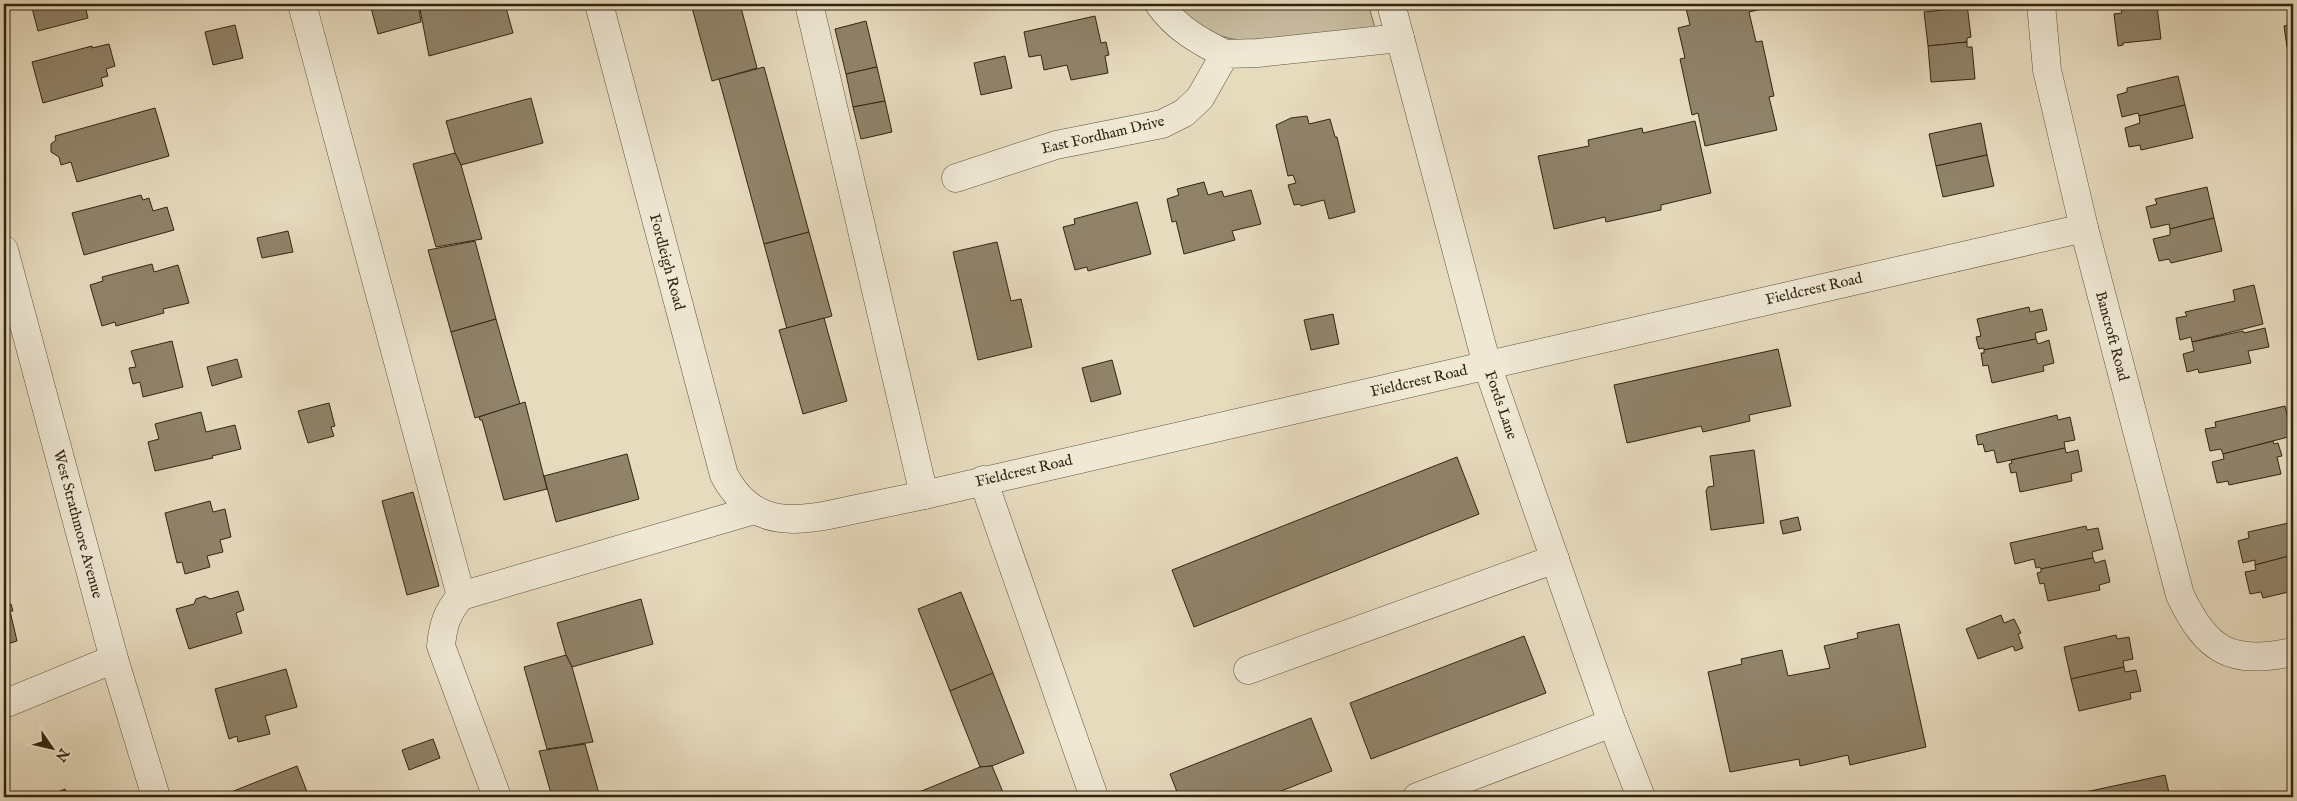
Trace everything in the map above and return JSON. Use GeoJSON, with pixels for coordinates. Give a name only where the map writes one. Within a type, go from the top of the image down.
{"type":"FeatureCollection","features":[{"type":"Feature","properties":{"kind":"street"},"geometry":{"type":"LineString","coordinates":[[302,4],[461,596]]}},
{"type":"Feature","properties":{"kind":"street","name":"Fordleigh Road"},"geometry":{"type":"LineString","coordinates":[[598,4],[724,475],[734,494],[754,510]]}},
{"type":"Feature","properties":{"kind":"street"},"geometry":{"type":"LineString","coordinates":[[809,4],[924,495]]}},
{"type":"Feature","properties":{"kind":"street"},"geometry":{"type":"LineString","coordinates":[[1160,4],[1168,16],[1193,38],[1225,54],[1258,53],[1400,38]]}},
{"type":"Feature","properties":{"kind":"street","name":"Fords Lane"},"geometry":{"type":"LineString","coordinates":[[1391,4],[1487,366],[1612,723],[1641,797]]}},
{"type":"Feature","properties":{"kind":"street","name":"Bancroft Road"},"geometry":{"type":"LineString","coordinates":[[2041,4],[2047,70],[2084,228],[2180,595],[2192,620],[2209,640],[2223,651],[2247,657],[2269,657],[2293,652]]}},
{"type":"Feature","properties":{"kind":"street","name":"East Fordham Drive"},"geometry":{"type":"LineString","coordinates":[[956,178],[1056,145],[1162,124],[1184,113],[1200,98],[1225,54]]}},
{"type":"Feature","properties":{"kind":"street","name":"Fieldcrest Road"},"geometry":{"type":"LineString","coordinates":[[754,510],[775,517],[807,520],[924,495],[1487,366],[1599,338],[2084,228]]}},
{"type":"Feature","properties":{"kind":"street","name":"West Strathmore Avenue"},"geometry":{"type":"LineString","coordinates":[[4,250],[114,659],[156,797]]}},
{"type":"Feature","properties":{"kind":"street"},"geometry":{"type":"LineString","coordinates":[[983,480],[1094,797]]}},
{"type":"Feature","properties":{"kind":"street"},"geometry":{"type":"LineString","coordinates":[[498,797],[442,646],[443,625],[450,609],[461,596],[754,510]]}},
{"type":"Feature","properties":{"kind":"street"},"geometry":{"type":"LineString","coordinates":[[1248,670],[1555,559]]}},
{"type":"Feature","properties":{"kind":"street"},"geometry":{"type":"LineString","coordinates":[[4,704],[114,659]]}},
{"type":"Feature","properties":{"kind":"street"},"geometry":{"type":"LineString","coordinates":[[1417,797],[1612,723]]}},
{"type":"Feature","properties":{"kind":"shaded area"},"geometry":{"type":"Polygon","coordinates":[[[1174,4],[1368,4],[1377,34],[1239,40],[1202,29],[1174,4]]]}},
{"type":"Feature","properties":{"kind":"building"},"geometry":{"type":"Polygon","coordinates":[[[31,4],[109,4],[86,10],[88,18],[38,31],[31,4]]]}},
{"type":"Feature","properties":{"kind":"building"},"geometry":{"type":"Polygon","coordinates":[[[370,4],[418,4],[421,22],[378,34],[370,4]]]}},
{"type":"Feature","properties":{"kind":"building"},"geometry":{"type":"Polygon","coordinates":[[[440,4],[505,4],[513,33],[429,56],[420,9],[440,4]]]}},
{"type":"Feature","properties":{"kind":"building"},"geometry":{"type":"Polygon","coordinates":[[[691,4],[740,4],[757,68],[712,81],[691,4]]]}},
{"type":"Feature","properties":{"kind":"building"},"geometry":{"type":"Polygon","coordinates":[[[1685,4],[1760,4],[1762,9],[1749,12],[1756,42],[1762,41],[1774,96],[1769,97],[1777,130],[1705,146],[1698,113],[1692,115],[1680,59],[1685,58],[1678,28],[1690,25],[1685,4]]]}},
{"type":"Feature","properties":{"kind":"building"},"geometry":{"type":"Polygon","coordinates":[[[1967,4],[1971,37],[1967,38],[1967,42],[1928,46],[1924,12],[1962,8],[1962,5],[1967,4]]]}},
{"type":"Feature","properties":{"kind":"building"},"geometry":{"type":"Polygon","coordinates":[[[2121,4],[2157,4],[2157,6],[2121,9],[2121,4]]]}},
{"type":"Feature","properties":{"kind":"building"},"geometry":{"type":"Polygon","coordinates":[[[2157,6],[2161,39],[2123,43],[2123,45],[2118,46],[2114,14],[2122,13],[2121,9],[2157,6]]]}},
{"type":"Feature","properties":{"kind":"building"},"geometry":{"type":"Polygon","coordinates":[[[1095,16],[1101,43],[1106,42],[1109,55],[1105,56],[1108,73],[1071,80],[1067,65],[1044,70],[1041,55],[1029,57],[1024,32],[1095,16]]]}},
{"type":"Feature","properties":{"kind":"building"},"geometry":{"type":"Polygon","coordinates":[[[866,21],[877,67],[846,74],[835,29],[866,21]]]}},
{"type":"Feature","properties":{"kind":"building"},"geometry":{"type":"Polygon","coordinates":[[[2293,24],[2293,46],[2287,47],[2284,26],[2293,24]]]}},
{"type":"Feature","properties":{"kind":"building"},"geometry":{"type":"Polygon","coordinates":[[[235,25],[243,58],[213,65],[205,32],[235,25]]]}},
{"type":"Feature","properties":{"kind":"building"},"geometry":{"type":"Polygon","coordinates":[[[1967,42],[1967,47],[1972,47],[1975,79],[1931,82],[1928,46],[1967,42]]]}},
{"type":"Feature","properties":{"kind":"building"},"geometry":{"type":"Polygon","coordinates":[[[109,44],[115,66],[106,69],[108,76],[101,78],[103,86],[43,103],[32,62],[92,46],[92,48],[109,44]]]}},
{"type":"Feature","properties":{"kind":"building"},"geometry":{"type":"Polygon","coordinates":[[[1005,56],[1012,88],[981,95],[974,63],[1005,56]]]}},
{"type":"Feature","properties":{"kind":"building"},"geometry":{"type":"Polygon","coordinates":[[[764,67],[809,232],[764,244],[719,79],[764,67]]]}},
{"type":"Feature","properties":{"kind":"building"},"geometry":{"type":"Polygon","coordinates":[[[877,67],[885,101],[853,107],[846,74],[877,67]]]}},
{"type":"Feature","properties":{"kind":"building"},"geometry":{"type":"Polygon","coordinates":[[[2178,76],[2185,105],[2139,116],[2138,113],[2122,117],[2117,95],[2127,92],[2127,88],[2178,76]]]}},
{"type":"Feature","properties":{"kind":"building"},"geometry":{"type":"Polygon","coordinates":[[[531,98],[543,143],[461,165],[455,153],[446,121],[531,98]]]}},
{"type":"Feature","properties":{"kind":"building"},"geometry":{"type":"Polygon","coordinates":[[[885,101],[892,132],[861,139],[853,107],[885,101]]]}},
{"type":"Feature","properties":{"kind":"building"},"geometry":{"type":"Polygon","coordinates":[[[2185,105],[2193,138],[2141,150],[2140,145],[2129,147],[2125,128],[2140,123],[2139,116],[2185,105]]]}},
{"type":"Feature","properties":{"kind":"building"},"geometry":{"type":"Polygon","coordinates":[[[155,108],[169,156],[77,182],[71,162],[61,165],[59,157],[51,152],[51,144],[56,140],[55,136],[155,108]]]}},
{"type":"Feature","properties":{"kind":"building"},"geometry":{"type":"Polygon","coordinates":[[[1307,116],[1309,124],[1330,119],[1335,137],[1337,137],[1355,212],[1329,219],[1324,200],[1301,206],[1300,204],[1294,205],[1288,185],[1296,183],[1293,175],[1288,176],[1276,125],[1291,118],[1307,116]]]}},
{"type":"Feature","properties":{"kind":"building"},"geometry":{"type":"Polygon","coordinates":[[[1695,121],[1711,193],[1661,205],[1661,210],[1606,222],[1605,217],[1554,229],[1538,156],[1589,146],[1588,140],[1642,128],[1643,133],[1695,121]]]}},
{"type":"Feature","properties":{"kind":"building"},"geometry":{"type":"Polygon","coordinates":[[[1981,123],[1987,155],[1936,166],[1929,134],[1981,123]]]}},
{"type":"Feature","properties":{"kind":"building"},"geometry":{"type":"Polygon","coordinates":[[[455,153],[461,165],[482,239],[436,247],[413,164],[455,153]]]}},
{"type":"Feature","properties":{"kind":"building"},"geometry":{"type":"Polygon","coordinates":[[[1987,155],[1994,186],[1943,197],[1936,166],[1987,155]]]}},
{"type":"Feature","properties":{"kind":"building"},"geometry":{"type":"Polygon","coordinates":[[[1204,182],[1208,195],[1222,191],[1224,197],[1251,190],[1261,224],[1232,231],[1235,240],[1184,254],[1176,221],[1172,222],[1167,199],[1179,195],[1177,189],[1204,182]]]}},
{"type":"Feature","properties":{"kind":"building"},"geometry":{"type":"Polygon","coordinates":[[[2207,187],[2214,218],[2170,229],[2169,224],[2151,228],[2146,207],[2157,204],[2155,199],[2207,187]]]}},
{"type":"Feature","properties":{"kind":"building"},"geometry":{"type":"Polygon","coordinates":[[[141,195],[143,200],[149,198],[153,211],[167,207],[174,230],[84,255],[72,213],[141,195]]]}},
{"type":"Feature","properties":{"kind":"building"},"geometry":{"type":"Polygon","coordinates":[[[1137,202],[1151,254],[1088,271],[1087,267],[1075,270],[1063,227],[1075,224],[1074,219],[1137,202]]]}},
{"type":"Feature","properties":{"kind":"building"},"geometry":{"type":"Polygon","coordinates":[[[2214,218],[2222,251],[2171,263],[2169,259],[2159,261],[2153,239],[2170,235],[2170,229],[2214,218]]]}},
{"type":"Feature","properties":{"kind":"building"},"geometry":{"type":"Polygon","coordinates":[[[288,231],[293,252],[262,258],[257,238],[288,231]]]}},
{"type":"Feature","properties":{"kind":"building"},"geometry":{"type":"Polygon","coordinates":[[[809,232],[832,316],[787,329],[764,244],[809,232]]]}},
{"type":"Feature","properties":{"kind":"building"},"geometry":{"type":"Polygon","coordinates":[[[475,241],[496,319],[451,332],[428,250],[475,241]]]}},
{"type":"Feature","properties":{"kind":"building"},"geometry":{"type":"Polygon","coordinates":[[[997,242],[1011,301],[1021,299],[1032,347],[978,360],[953,252],[997,242]]]}},
{"type":"Feature","properties":{"kind":"building"},"geometry":{"type":"Polygon","coordinates":[[[152,264],[154,272],[178,265],[189,303],[163,309],[164,313],[116,326],[115,322],[102,326],[90,285],[103,281],[102,277],[152,264]]]}},
{"type":"Feature","properties":{"kind":"building"},"geometry":{"type":"Polygon","coordinates":[[[2254,285],[2263,324],[2192,342],[2191,337],[2180,340],[2176,318],[2187,316],[2185,312],[2235,301],[2233,290],[2254,285]]]}},
{"type":"Feature","properties":{"kind":"building"},"geometry":{"type":"Polygon","coordinates":[[[2029,307],[2030,312],[2042,309],[2047,330],[2035,333],[2036,339],[1984,350],[1984,348],[1979,349],[1976,337],[1981,336],[1977,319],[2029,307]]]}},
{"type":"Feature","properties":{"kind":"building"},"geometry":{"type":"Polygon","coordinates":[[[1333,314],[1339,344],[1311,350],[1304,320],[1333,314]]]}},
{"type":"Feature","properties":{"kind":"building"},"geometry":{"type":"Polygon","coordinates":[[[824,318],[847,401],[803,414],[779,330],[824,318]]]}},
{"type":"Feature","properties":{"kind":"building"},"geometry":{"type":"Polygon","coordinates":[[[496,319],[520,404],[475,418],[451,332],[496,319]]]}},
{"type":"Feature","properties":{"kind":"building"},"geometry":{"type":"Polygon","coordinates":[[[2265,328],[2269,347],[2248,351],[2251,363],[2199,373],[2198,369],[2187,372],[2183,354],[2194,351],[2192,342],[2265,328]]]}},
{"type":"Feature","properties":{"kind":"building"},"geometry":{"type":"Polygon","coordinates":[[[2036,339],[2038,344],[2049,340],[2054,363],[2043,366],[2044,371],[1992,383],[1988,365],[1983,366],[1981,353],[1984,353],[1984,350],[2036,339]]]}},
{"type":"Feature","properties":{"kind":"building"},"geometry":{"type":"Polygon","coordinates":[[[172,341],[183,387],[143,397],[140,382],[133,384],[131,377],[129,368],[136,367],[131,351],[172,341]]]}},
{"type":"Feature","properties":{"kind":"building"},"geometry":{"type":"Polygon","coordinates":[[[1778,349],[1791,406],[1749,415],[1750,421],[1703,432],[1701,426],[1627,443],[1614,385],[1778,349]]]}},
{"type":"Feature","properties":{"kind":"building"},"geometry":{"type":"Polygon","coordinates":[[[237,359],[242,377],[212,386],[207,367],[237,359]]]}},
{"type":"Feature","properties":{"kind":"building"},"geometry":{"type":"Polygon","coordinates":[[[1112,360],[1121,394],[1091,402],[1082,368],[1112,360]]]}},
{"type":"Feature","properties":{"kind":"building"},"geometry":{"type":"Polygon","coordinates":[[[525,402],[547,489],[504,500],[482,420],[479,417],[525,402]]]}},
{"type":"Feature","properties":{"kind":"building"},"geometry":{"type":"Polygon","coordinates":[[[329,403],[335,426],[331,427],[334,436],[308,443],[298,411],[329,403]]]}},
{"type":"Feature","properties":{"kind":"building"},"geometry":{"type":"Polygon","coordinates":[[[2285,406],[2292,436],[2223,454],[2221,449],[2210,451],[2205,429],[2216,427],[2215,422],[2285,406]]]}},
{"type":"Feature","properties":{"kind":"building"},"geometry":{"type":"Polygon","coordinates":[[[201,412],[206,432],[235,425],[241,449],[212,456],[213,458],[155,471],[148,442],[159,439],[155,424],[201,412]]]}},
{"type":"Feature","properties":{"kind":"building"},"geometry":{"type":"Polygon","coordinates":[[[2057,415],[2058,420],[2070,417],[2075,440],[2064,442],[2065,448],[1997,463],[1994,450],[1985,452],[1983,444],[1978,445],[1976,435],[2057,415]]]}},
{"type":"Feature","properties":{"kind":"building"},"geometry":{"type":"Polygon","coordinates":[[[2273,441],[2274,444],[2278,443],[2282,456],[2277,457],[2281,474],[2229,485],[2228,481],[2217,483],[2212,462],[2224,459],[2223,454],[2273,441]]]}},
{"type":"Feature","properties":{"kind":"building"},"geometry":{"type":"Polygon","coordinates":[[[2065,448],[2066,453],[2078,450],[2082,471],[2071,474],[2072,481],[2020,492],[2016,472],[2011,473],[2009,464],[2012,463],[2011,460],[2065,448]]]}},
{"type":"Feature","properties":{"kind":"building"},"geometry":{"type":"Polygon","coordinates":[[[1754,450],[1764,523],[1711,530],[1706,491],[1708,487],[1714,486],[1710,456],[1754,450]]]}},
{"type":"Feature","properties":{"kind":"building"},"geometry":{"type":"Polygon","coordinates":[[[627,454],[639,499],[556,522],[544,476],[627,454]]]}},
{"type":"Feature","properties":{"kind":"building"},"geometry":{"type":"Polygon","coordinates":[[[1457,457],[1479,514],[1194,627],[1172,570],[1457,457]]]}},
{"type":"Feature","properties":{"kind":"building"},"geometry":{"type":"Polygon","coordinates":[[[413,492],[439,586],[407,595],[382,501],[413,492]]]}},
{"type":"Feature","properties":{"kind":"building"},"geometry":{"type":"Polygon","coordinates":[[[210,501],[213,512],[225,509],[231,537],[220,540],[223,552],[207,556],[210,567],[185,574],[182,562],[177,563],[165,513],[210,501]]]}},
{"type":"Feature","properties":{"kind":"building"},"geometry":{"type":"Polygon","coordinates":[[[1798,517],[1801,530],[1783,534],[1780,521],[1798,517]]]}},
{"type":"Feature","properties":{"kind":"building"},"geometry":{"type":"Polygon","coordinates":[[[2293,522],[2293,555],[2255,565],[2255,560],[2243,563],[2238,541],[2249,538],[2248,532],[2293,522]]]}},
{"type":"Feature","properties":{"kind":"building"},"geometry":{"type":"Polygon","coordinates":[[[2086,526],[2087,530],[2098,528],[2103,549],[2092,552],[2093,558],[2041,569],[2040,567],[2036,568],[2034,559],[2015,564],[2010,543],[2086,526]]]}},
{"type":"Feature","properties":{"kind":"building"},"geometry":{"type":"Polygon","coordinates":[[[2293,555],[2293,591],[2263,598],[2261,592],[2250,594],[2245,572],[2256,570],[2255,565],[2293,555]]]}},
{"type":"Feature","properties":{"kind":"building"},"geometry":{"type":"Polygon","coordinates":[[[2093,558],[2095,563],[2105,560],[2110,582],[2099,585],[2100,590],[2048,601],[2044,583],[2040,584],[2037,573],[2041,572],[2041,569],[2093,558]]]}},
{"type":"Feature","properties":{"kind":"building"},"geometry":{"type":"Polygon","coordinates":[[[4,591],[7,605],[11,604],[13,611],[10,611],[17,641],[4,645],[4,591]]]}},
{"type":"Feature","properties":{"kind":"building"},"geometry":{"type":"Polygon","coordinates":[[[238,591],[244,610],[236,613],[242,633],[189,649],[176,609],[194,604],[196,599],[205,596],[210,599],[238,591]]]}},
{"type":"Feature","properties":{"kind":"building"},"geometry":{"type":"Polygon","coordinates":[[[961,592],[993,673],[950,691],[918,609],[961,592]]]}},
{"type":"Feature","properties":{"kind":"building"},"geometry":{"type":"Polygon","coordinates":[[[641,599],[653,644],[572,667],[566,655],[557,623],[641,599]]]}},
{"type":"Feature","properties":{"kind":"building"},"geometry":{"type":"Polygon","coordinates":[[[2001,615],[2004,623],[2014,619],[2021,633],[2018,634],[2023,648],[2015,651],[2013,646],[1978,659],[1966,629],[2001,615]]]}},
{"type":"Feature","properties":{"kind":"building"},"geometry":{"type":"Polygon","coordinates":[[[1899,624],[1926,747],[1850,765],[1848,755],[1800,766],[1799,759],[1730,772],[1708,672],[1742,664],[1741,659],[1782,650],[1788,676],[1830,668],[1824,646],[1858,638],[1857,633],[1899,624]]]}},
{"type":"Feature","properties":{"kind":"building"},"geometry":{"type":"Polygon","coordinates":[[[2116,635],[2117,639],[2129,637],[2133,659],[2123,661],[2124,667],[2071,679],[2064,647],[2116,635]]]}},
{"type":"Feature","properties":{"kind":"building"},"geometry":{"type":"Polygon","coordinates":[[[1524,636],[1546,693],[1371,759],[1350,703],[1524,636]]]}},
{"type":"Feature","properties":{"kind":"building"},"geometry":{"type":"Polygon","coordinates":[[[566,655],[572,667],[593,742],[547,749],[524,667],[566,655]]]}},
{"type":"Feature","properties":{"kind":"building"},"geometry":{"type":"Polygon","coordinates":[[[2124,667],[2125,672],[2136,670],[2141,691],[2130,693],[2131,699],[2079,711],[2071,679],[2124,667]]]}},
{"type":"Feature","properties":{"kind":"building"},"geometry":{"type":"Polygon","coordinates":[[[286,669],[297,707],[265,716],[270,734],[238,742],[237,736],[229,739],[215,689],[286,669]]]}},
{"type":"Feature","properties":{"kind":"building"},"geometry":{"type":"Polygon","coordinates":[[[993,673],[1024,753],[992,766],[980,767],[950,691],[993,673]]]}},
{"type":"Feature","properties":{"kind":"building"},"geometry":{"type":"Polygon","coordinates":[[[1311,718],[1332,771],[1266,797],[1179,797],[1170,774],[1311,718]]]}},
{"type":"Feature","properties":{"kind":"building"},"geometry":{"type":"Polygon","coordinates":[[[433,739],[440,758],[409,770],[402,750],[433,739]]]}},
{"type":"Feature","properties":{"kind":"building"},"geometry":{"type":"Polygon","coordinates":[[[585,744],[600,797],[552,797],[539,751],[585,744]]]}},
{"type":"Feature","properties":{"kind":"building"},"geometry":{"type":"Polygon","coordinates":[[[297,766],[309,797],[233,797],[231,792],[297,766]]]}},
{"type":"Feature","properties":{"kind":"building"},"geometry":{"type":"Polygon","coordinates":[[[992,766],[1005,797],[907,797],[980,767],[992,766]]]}},
{"type":"Feature","properties":{"kind":"building"},"geometry":{"type":"Polygon","coordinates":[[[2165,775],[2170,797],[2062,797],[2165,775]]]}},
{"type":"Feature","properties":{"kind":"building"},"geometry":{"type":"Polygon","coordinates":[[[65,789],[68,797],[45,797],[65,789]]]}},
{"type":"Feature","properties":{"kind":"building"},"geometry":{"type":"Polygon","coordinates":[[[2224,791],[2225,797],[2194,797],[2224,791]]]}}]}
